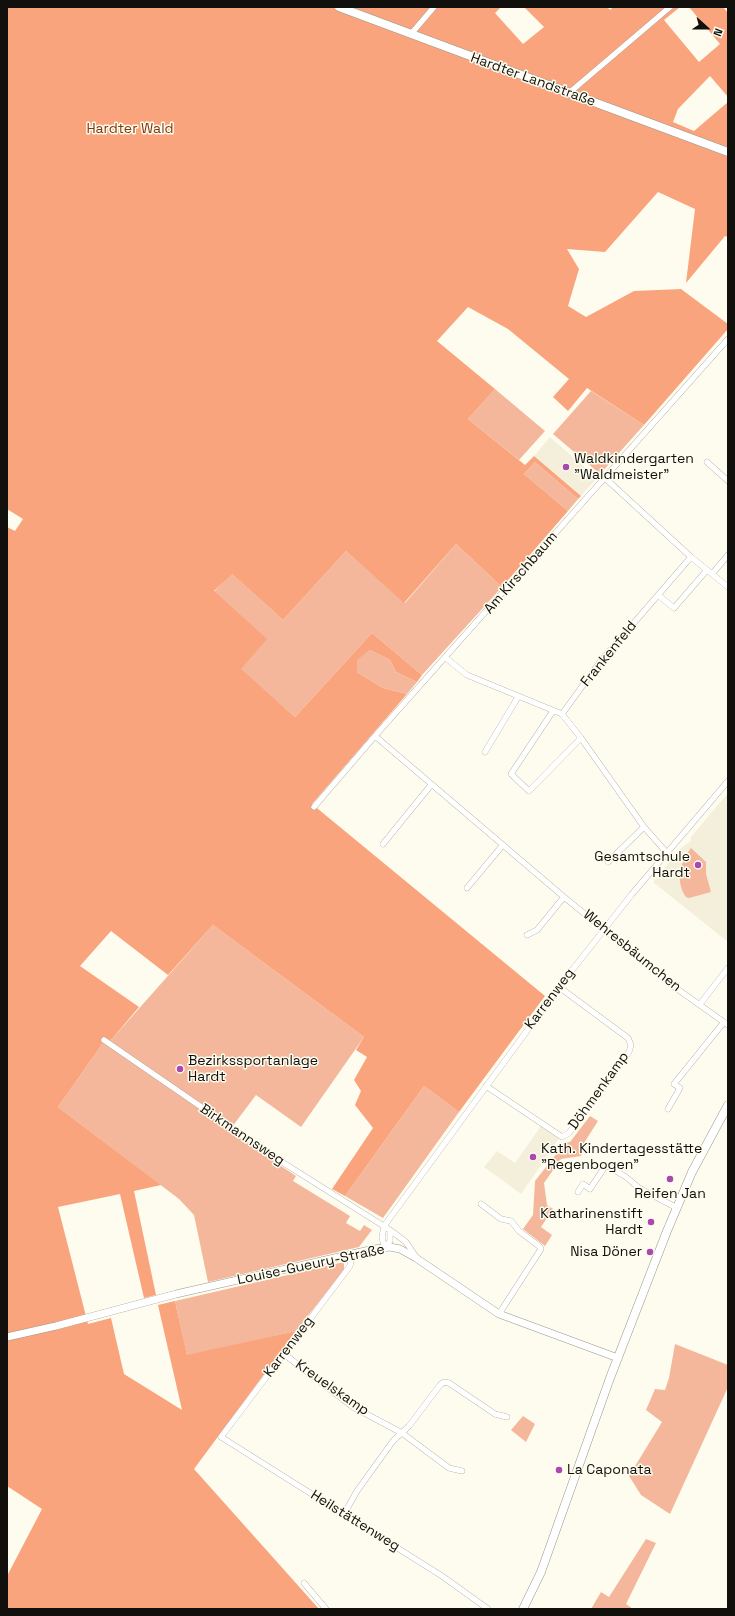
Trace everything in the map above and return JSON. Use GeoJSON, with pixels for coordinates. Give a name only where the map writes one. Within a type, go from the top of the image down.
{"type":"FeatureCollection","features":[{"type":"Feature","properties":{"kind":"main road","name":"Hardter Landstraße"},"geometry":{"type":"LineString","coordinates":[[339,7],[728,152]]}},
{"type":"Feature","properties":{"kind":"main road"},"geometry":{"type":"LineString","coordinates":[[523,1609],[541,1572],[618,1358],[677,1208],[692,1172],[728,1105]]}},
{"type":"Feature","properties":{"kind":"street"},"geometry":{"type":"LineString","coordinates":[[411,34],[434,7]]}},
{"type":"Feature","properties":{"kind":"street"},"geometry":{"type":"LineString","coordinates":[[569,93],[670,7]]}},
{"type":"Feature","properties":{"kind":"street","name":"Am Kirschbaum"},"geometry":{"type":"LineString","coordinates":[[314,807],[375,736],[446,658],[728,339]]}},
{"type":"Feature","properties":{"kind":"street"},"geometry":{"type":"LineString","coordinates":[[707,462],[728,481]]}},
{"type":"Feature","properties":{"kind":"street"},"geometry":{"type":"LineString","coordinates":[[604,478],[691,557],[728,587]]}},
{"type":"Feature","properties":{"kind":"street"},"geometry":{"type":"LineString","coordinates":[[658,595],[674,608],[728,555]]}},
{"type":"Feature","properties":{"kind":"street","name":"Frankenfeld"},"geometry":{"type":"LineString","coordinates":[[562,714],[600,662],[691,557]]}},
{"type":"Feature","properties":{"kind":"street"},"geometry":{"type":"LineString","coordinates":[[446,658],[467,675],[562,714],[581,738],[644,827],[667,853]]}},
{"type":"Feature","properties":{"kind":"street"},"geometry":{"type":"LineString","coordinates":[[485,752],[518,697]]}},
{"type":"Feature","properties":{"kind":"street"},"geometry":{"type":"LineString","coordinates":[[553,711],[511,774],[529,790],[581,738]]}},
{"type":"Feature","properties":{"kind":"street","name":"Wehresbäumchen"},"geometry":{"type":"LineString","coordinates":[[375,736],[502,846],[564,897],[673,986],[726,1024]]}},
{"type":"Feature","properties":{"kind":"street","name":"Karrenweg"},"geometry":{"type":"LineString","coordinates":[[384,1226],[559,987],[604,929],[728,781]]}},
{"type":"Feature","properties":{"kind":"street"},"geometry":{"type":"LineString","coordinates":[[382,844],[431,785]]}},
{"type":"Feature","properties":{"kind":"street"},"geometry":{"type":"LineString","coordinates":[[608,862],[644,827]]}},
{"type":"Feature","properties":{"kind":"street"},"geometry":{"type":"LineString","coordinates":[[467,888],[502,846]]}},
{"type":"Feature","properties":{"kind":"street"},"geometry":{"type":"LineString","coordinates":[[527,935],[537,930],[564,897]]}},
{"type":"Feature","properties":{"kind":"street"},"geometry":{"type":"LineString","coordinates":[[700,1004],[728,968]]}},
{"type":"Feature","properties":{"kind":"street","name":"Döhmenkamp"},"geometry":{"type":"LineString","coordinates":[[486,1086],[562,1137],[569,1133],[625,1058],[631,1045],[628,1038],[559,987]]}},
{"type":"Feature","properties":{"kind":"street"},"geometry":{"type":"LineString","coordinates":[[668,1109],[680,1088],[674,1084],[726,1024]]}},
{"type":"Feature","properties":{"kind":"street","name":"Birkmannsweg"},"geometry":{"type":"LineString","coordinates":[[104,1040],[274,1157],[384,1226]]}},
{"type":"Feature","properties":{"kind":"street"},"geometry":{"type":"LineString","coordinates":[[578,1192],[583,1184],[590,1189],[606,1165],[626,1177],[639,1188],[677,1208]]}},
{"type":"Feature","properties":{"kind":"street"},"geometry":{"type":"LineString","coordinates":[[481,1204],[501,1219],[511,1221],[519,1231],[541,1249],[499,1314]]}},
{"type":"Feature","properties":{"kind":"street"},"geometry":{"type":"LineString","coordinates":[[385,1248],[382,1238],[384,1226],[406,1242],[416,1258]]}},
{"type":"Feature","properties":{"kind":"street"},"geometry":{"type":"LineString","coordinates":[[385,1248],[390,1241],[390,1230]]}},
{"type":"Feature","properties":{"kind":"street","name":"Louise-Gueury-Straße"},"geometry":{"type":"LineString","coordinates":[[7,1337],[56,1326],[176,1294],[352,1254],[385,1248],[400,1249],[416,1258],[499,1314],[618,1358]]}},
{"type":"Feature","properties":{"kind":"street","name":"Karrenweg"},"geometry":{"type":"LineString","coordinates":[[221,1437],[350,1266],[352,1254]]}},
{"type":"Feature","properties":{"kind":"street","name":"Kreuelskamp"},"geometry":{"type":"LineString","coordinates":[[284,1354],[353,1406],[402,1433],[449,1468],[462,1471]]}},
{"type":"Feature","properties":{"kind":"street"},"geometry":{"type":"LineString","coordinates":[[344,1514],[366,1479],[393,1441],[409,1426],[440,1385],[444,1382],[449,1383],[495,1414],[507,1417]]}},
{"type":"Feature","properties":{"kind":"street","name":"Heilstättenweg"},"geometry":{"type":"LineString","coordinates":[[221,1437],[442,1576],[488,1609]]}},
{"type":"Feature","properties":{"kind":"street"},"geometry":{"type":"LineString","coordinates":[[304,1583],[326,1609]]}},
{"type":"Feature","properties":{"kind":"shaded area"},"geometry":{"type":"Polygon","coordinates":[[[495,389],[545,431],[519,460],[468,419],[495,389]]]}},
{"type":"Feature","properties":{"kind":"shaded area"},"geometry":{"type":"Polygon","coordinates":[[[591,391],[644,425],[600,474],[553,434],[591,391]]]}},
{"type":"Feature","properties":{"kind":"shaded area","name":"Waldkindergarten \"Waldmeister\""},"geometry":{"type":"Polygon","coordinates":[[[550,437],[597,478],[581,496],[534,456],[550,437]]]}},
{"type":"Feature","properties":{"kind":"shaded area"},"geometry":{"type":"Polygon","coordinates":[[[535,462],[578,499],[568,511],[524,474],[535,462]]]}},
{"type":"Feature","properties":{"kind":"shaded area"},"geometry":{"type":"Polygon","coordinates":[[[456,544],[502,587],[422,675],[372,633],[295,717],[240,669],[261,645],[214,592],[231,573],[283,620],[346,551],[405,603],[456,544]]]}},
{"type":"Feature","properties":{"kind":"shaded area"},"geometry":{"type":"Polygon","coordinates":[[[370,650],[390,660],[396,672],[417,682],[407,694],[383,688],[357,672],[356,660],[370,650]]]}},
{"type":"Feature","properties":{"kind":"shaded area","name":"Gesamtschule Hardt"},"geometry":{"type":"Polygon","coordinates":[[[728,793],[728,942],[653,882],[682,847],[691,841],[691,837],[728,793]]]}},
{"type":"Feature","properties":{"kind":"shaded area"},"geometry":{"type":"Polygon","coordinates":[[[691,848],[706,862],[706,874],[711,892],[689,898],[686,897],[683,891],[680,872],[684,860],[691,848]]]}},
{"type":"Feature","properties":{"kind":"shaded area","name":"Bezirkssportanlage Hardt"},"geometry":{"type":"Polygon","coordinates":[[[213,925],[364,1037],[301,1127],[256,1095],[229,1131],[296,1176],[293,1181],[350,1216],[346,1223],[360,1231],[364,1225],[372,1230],[359,1247],[208,1282],[194,1215],[179,1199],[58,1107],[103,1043],[112,1039],[213,925]]]}},
{"type":"Feature","properties":{"kind":"shaded area"},"geometry":{"type":"Polygon","coordinates":[[[424,1086],[459,1112],[383,1218],[345,1196],[424,1086]]]}},
{"type":"Feature","properties":{"kind":"shaded area"},"geometry":{"type":"Polygon","coordinates":[[[590,1116],[598,1121],[584,1143],[585,1149],[581,1156],[561,1159],[544,1183],[547,1205],[553,1209],[541,1227],[552,1235],[545,1246],[523,1229],[533,1215],[535,1181],[565,1143],[570,1142],[590,1116]]]}},
{"type":"Feature","properties":{"kind":"shaded area","name":"Kath. Kindertagesstätte \"Regenbogen\""},"geometry":{"type":"Polygon","coordinates":[[[541,1126],[559,1138],[521,1194],[484,1167],[497,1151],[515,1163],[541,1126]]]}},
{"type":"Feature","properties":{"kind":"shaded area"},"geometry":{"type":"Polygon","coordinates":[[[344,1262],[344,1270],[296,1331],[187,1356],[175,1301],[344,1262]]]}},
{"type":"Feature","properties":{"kind":"shaded area"},"geometry":{"type":"Polygon","coordinates":[[[675,1344],[728,1365],[728,1387],[670,1514],[641,1495],[629,1476],[662,1422],[646,1410],[655,1389],[665,1390],[669,1378],[675,1344]]]}},
{"type":"Feature","properties":{"kind":"shaded area"},"geometry":{"type":"Polygon","coordinates":[[[523,1416],[535,1424],[526,1442],[511,1430],[523,1416]]]}},
{"type":"Feature","properties":{"kind":"shaded area"},"geometry":{"type":"Polygon","coordinates":[[[646,1539],[656,1543],[626,1604],[633,1609],[591,1609],[601,1592],[609,1597],[646,1539]]]}},
{"type":"Feature","properties":{"kind":"green space","name":"Hardter Wald"},"geometry":{"type":"Polygon","coordinates":[[[7,7],[501,7],[495,13],[523,44],[544,27],[524,7],[606,7],[611,10],[612,7],[680,7],[664,20],[699,62],[720,44],[689,7],[723,7],[728,13],[728,97],[710,76],[678,109],[673,122],[694,131],[728,102],[728,237],[725,236],[686,283],[695,209],[658,192],[605,252],[567,249],[579,269],[568,306],[586,317],[634,291],[681,289],[728,324],[728,329],[644,425],[587,388],[568,411],[553,397],[569,379],[508,329],[468,307],[437,341],[495,389],[468,419],[525,465],[534,456],[581,496],[578,499],[535,462],[524,474],[568,511],[502,587],[456,544],[404,603],[346,551],[283,620],[232,574],[214,591],[267,639],[241,669],[295,717],[372,633],[422,675],[417,682],[396,672],[390,660],[370,650],[357,660],[357,672],[383,688],[407,694],[312,804],[545,996],[459,1112],[424,1086],[345,1196],[332,1189],[373,1128],[355,1105],[361,1091],[354,1080],[367,1057],[356,1050],[364,1037],[213,925],[168,975],[111,931],[80,966],[139,1007],[112,1039],[103,1043],[58,1107],[161,1185],[134,1191],[156,1295],[144,1298],[120,1194],[58,1207],[88,1324],[111,1318],[124,1374],[182,1410],[158,1305],[175,1301],[187,1355],[296,1331],[194,1469],[319,1609],[7,1609],[7,1576],[42,1509],[7,1486],[7,527],[15,531],[23,519],[7,509],[7,7]]]}},
{"type":"Feature","properties":{"kind":"place","name":"Waldkindergarten \"Waldmeister\""},"geometry":{"type":"Point","coordinates":[566,467]}},
{"type":"Feature","properties":{"kind":"place","name":"Gesamtschule Hardt"},"geometry":{"type":"Point","coordinates":[698,865]}},
{"type":"Feature","properties":{"kind":"place","name":"Bezirkssportanlage Hardt"},"geometry":{"type":"Point","coordinates":[180,1069]}},
{"type":"Feature","properties":{"kind":"place","name":"Kath. Kindertagesstätte \"Regenbogen\""},"geometry":{"type":"Point","coordinates":[533,1157]}},
{"type":"Feature","properties":{"kind":"place","name":"Reifen Jan"},"geometry":{"type":"Point","coordinates":[670,1179]}},
{"type":"Feature","properties":{"kind":"place","name":"Katharinenstift Hardt"},"geometry":{"type":"Point","coordinates":[651,1222]}},
{"type":"Feature","properties":{"kind":"place","name":"Nisa Döner"},"geometry":{"type":"Point","coordinates":[650,1252]}},
{"type":"Feature","properties":{"kind":"place","name":"La Caponata"},"geometry":{"type":"Point","coordinates":[559,1470]}}]}
